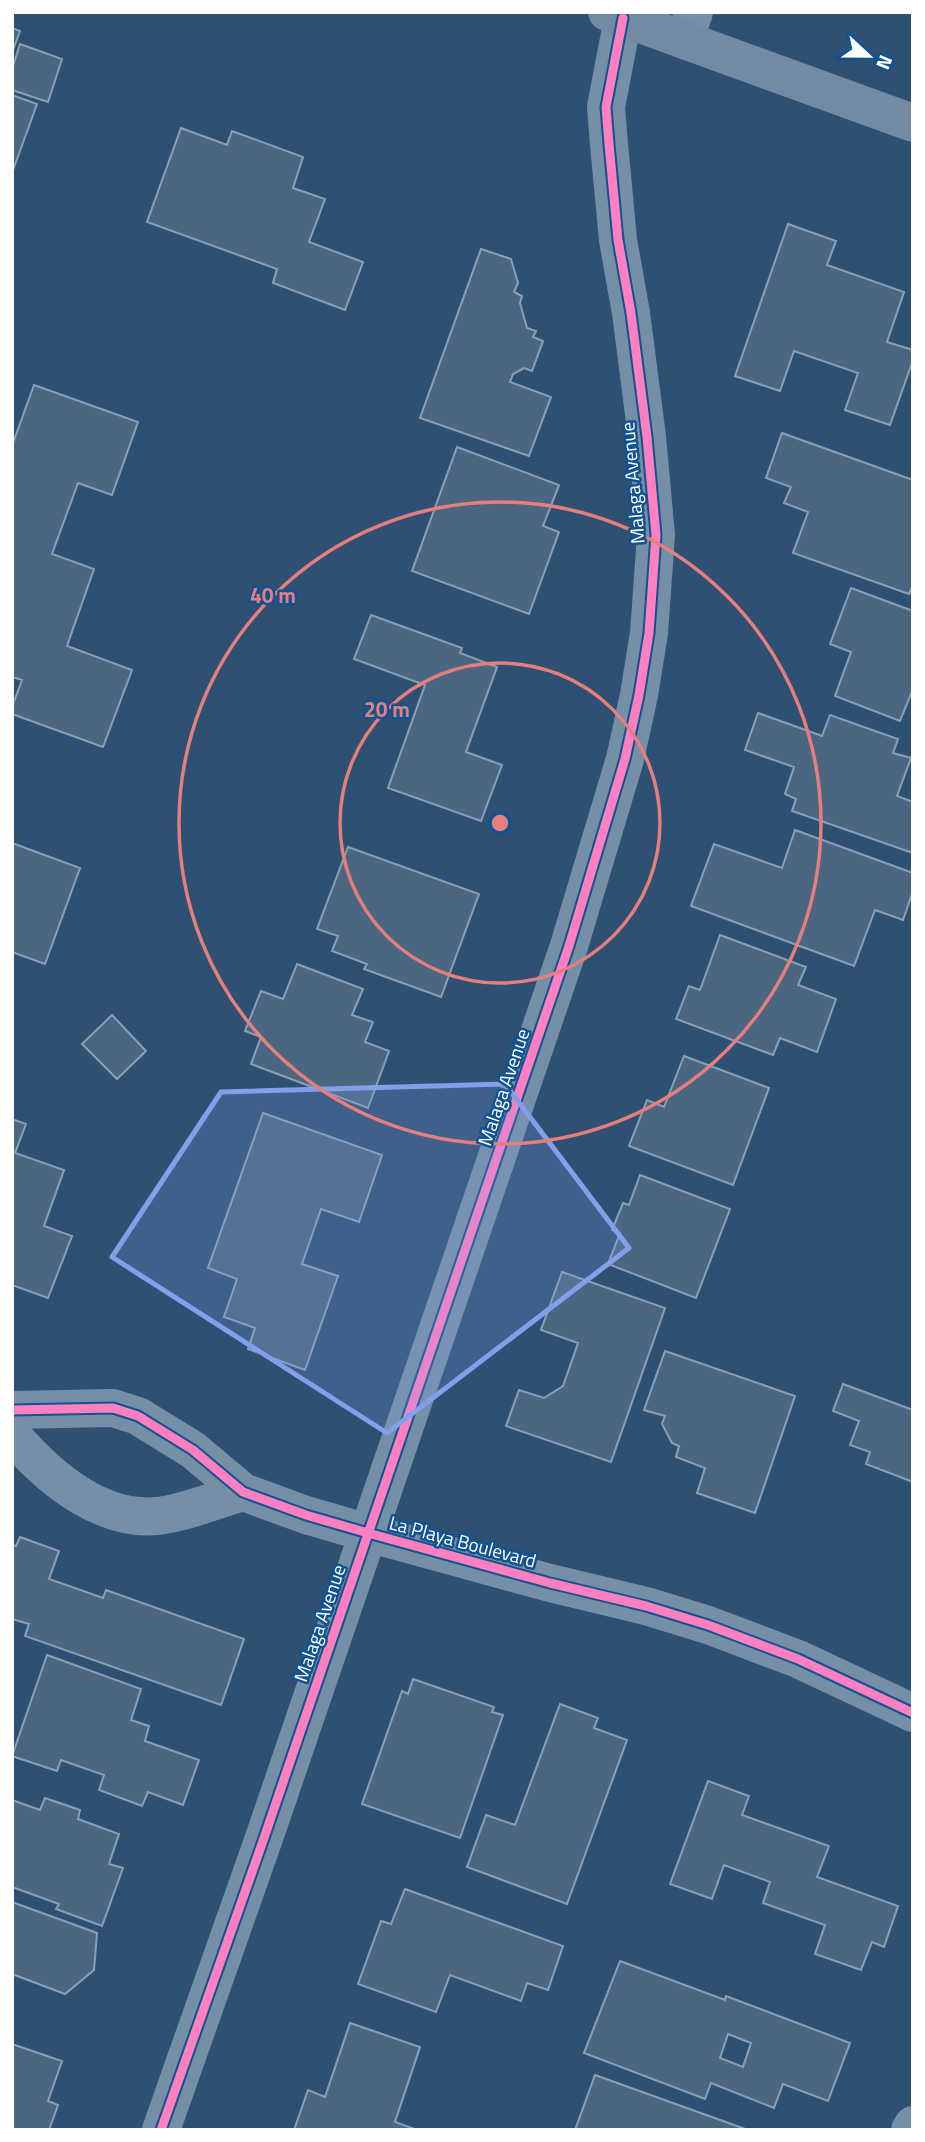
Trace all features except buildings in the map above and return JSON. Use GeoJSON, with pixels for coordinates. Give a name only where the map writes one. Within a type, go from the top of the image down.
{"type":"FeatureCollection","features":[{"type":"Feature","properties":{"kind":"main road"},"geometry":{"type":"LineString","coordinates":[[615,15],[689,26],[913,122]]}},
{"type":"Feature","properties":{"kind":"street","name":"Malaga Avenue"},"geometry":{"type":"LineString","coordinates":[[161,2130],[264,1838],[569,946],[625,759],[639,695],[649,633],[656,534],[631,313],[618,240],[606,107],[615,15]]}},
{"type":"Feature","properties":{"kind":"street","name":"La Playa Boulevard"},"geometry":{"type":"LineString","coordinates":[[12,1410],[113,1408],[138,1416],[193,1450],[243,1492],[306,1516],[538,1580],[646,1606],[708,1625],[798,1659],[913,1713]]}},
{"type":"Feature","properties":{"kind":"street"},"geometry":{"type":"LineString","coordinates":[[12,1435],[57,1479],[107,1509],[128,1516],[168,1515],[243,1492]]}},
{"type":"Feature","properties":{"kind":"street"},"geometry":{"type":"LineString","coordinates":[[910,2130],[913,2125]]}},
{"type":"Feature","properties":{"kind":"highlighted area"},"geometry":{"type":"Polygon","coordinates":[[[505,1084],[629,1248],[387,1433],[112,1257],[221,1092],[505,1084]]]}},
{"type":"Feature","properties":{"kind":"cycle path"},"geometry":{"type":"LineString","coordinates":[[161,2130],[264,1838],[569,946],[625,759],[649,633],[656,535],[647,437],[631,313],[618,240],[606,107],[623,18]]}},
{"type":"Feature","properties":{"kind":"cycle path"},"geometry":{"type":"LineString","coordinates":[[12,1410],[113,1408],[138,1416],[193,1450],[243,1492],[306,1515],[368,1533],[550,1583],[646,1606],[708,1625],[798,1659],[913,1713]]}}]}
